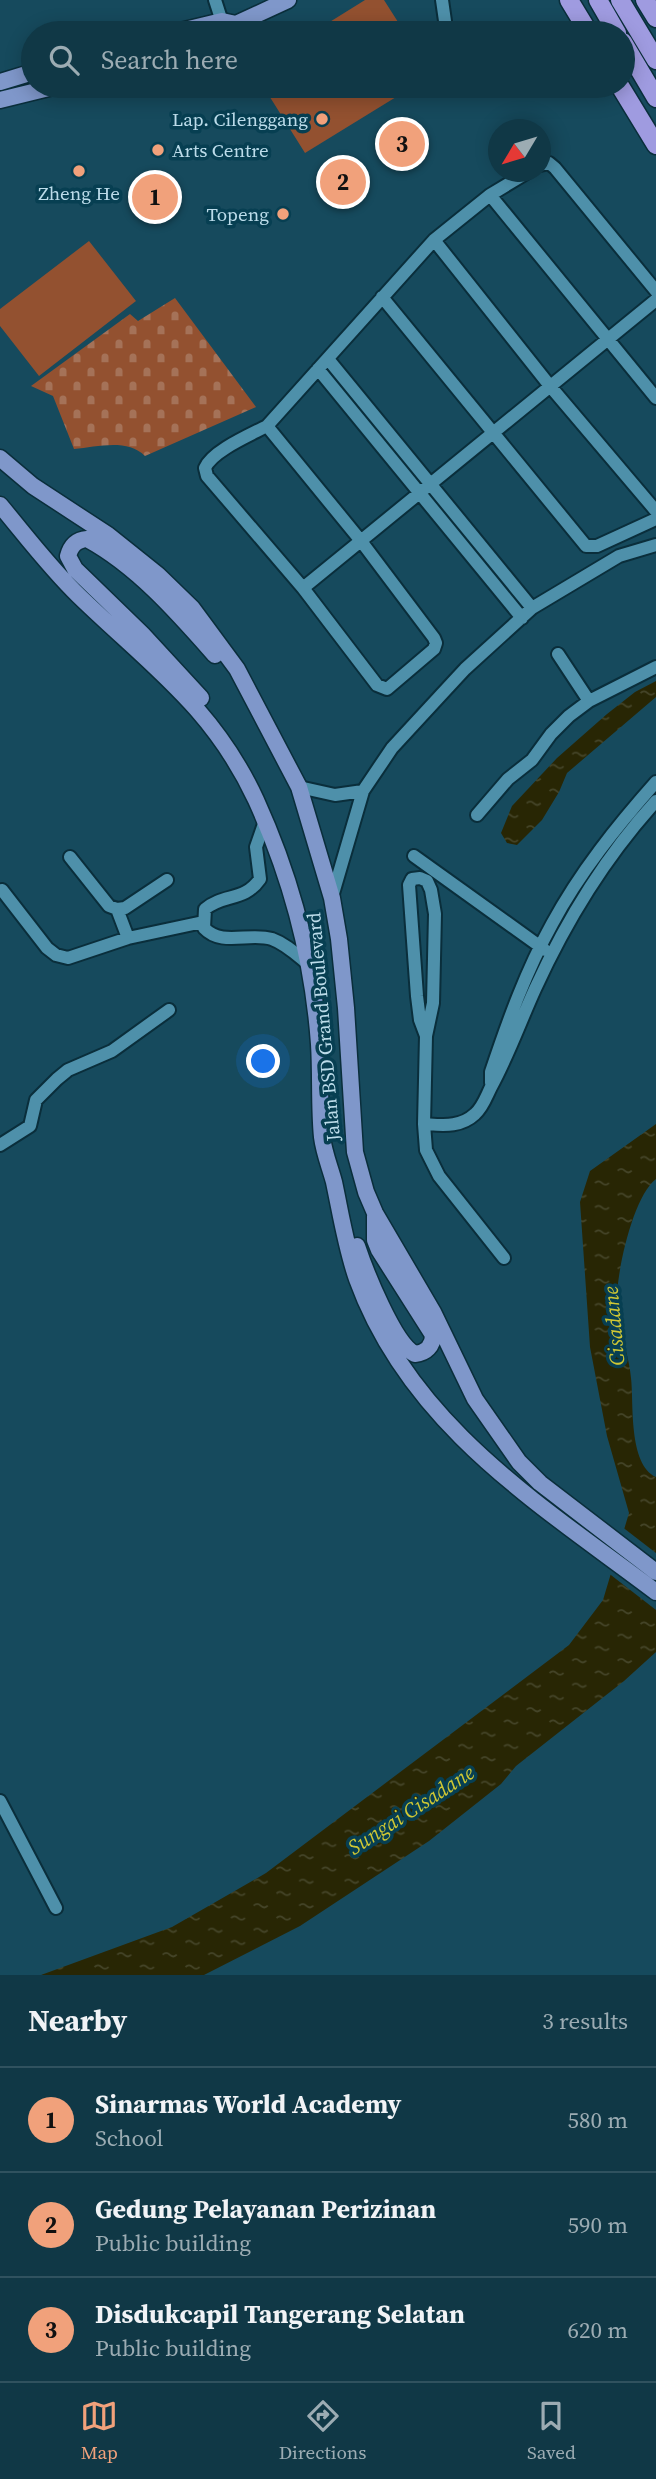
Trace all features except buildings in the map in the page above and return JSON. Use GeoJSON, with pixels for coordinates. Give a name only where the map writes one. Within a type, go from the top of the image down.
{"type":"FeatureCollection","features":[{"type":"Feature","properties":{"kind":"highway"},"geometry":{"type":"LineString","coordinates":[[569,0],[582,21]]}},
{"type":"Feature","properties":{"kind":"highway"},"geometry":{"type":"LineString","coordinates":[[598,0],[610,21]]}},
{"type":"Feature","properties":{"kind":"highway"},"geometry":{"type":"LineString","coordinates":[[620,0],[633,21]]}},
{"type":"Feature","properties":{"kind":"highway"},"geometry":{"type":"LineString","coordinates":[[645,0],[656,18]]}},
{"type":"Feature","properties":{"kind":"highway"},"geometry":{"type":"LineString","coordinates":[[635,25],[656,60]]}},
{"type":"Feature","properties":{"kind":"highway"},"geometry":{"type":"LineString","coordinates":[[635,62],[656,98]]}},
{"type":"Feature","properties":{"kind":"highway"},"geometry":{"type":"LineString","coordinates":[[628,98],[656,145]]}},
{"type":"Feature","properties":{"kind":"main road"},"geometry":{"type":"LineString","coordinates":[[240,21],[288,0]]}},
{"type":"Feature","properties":{"kind":"main road"},"geometry":{"type":"LineString","coordinates":[[0,82],[21,76]]}},
{"type":"Feature","properties":{"kind":"main road"},"geometry":{"type":"LineString","coordinates":[[0,100],[21,95]]}},
{"type":"Feature","properties":{"kind":"main road","name":"Jalan BSD Grand Boulevard"},"geometry":{"type":"LineString","coordinates":[[0,458],[33,486],[108,535],[158,575],[191,608],[237,669],[299,787],[332,898],[346,1008],[355,1152],[375,1213],[429,1303],[475,1399],[503,1441],[568,1516],[656,1592]]}},
{"type":"Feature","properties":{"kind":"main road","name":"Jalan BSD Grand Boulevard"},"geometry":{"type":"LineString","coordinates":[[0,505],[55,572],[190,700],[226,744],[265,821],[291,890],[308,964],[319,1046],[322,1141],[342,1227],[358,1281],[383,1336],[397,1359],[443,1420],[463,1441],[568,1516],[656,1572]]}},
{"type":"Feature","properties":{"kind":"main road"},"geometry":{"type":"LineString","coordinates":[[226,744],[212,715],[188,681],[71,563],[69,551],[79,540],[87,539],[122,563],[185,620],[268,725]]}},
{"type":"Feature","properties":{"kind":"main road"},"geometry":{"type":"LineString","coordinates":[[333,1180],[381,1305],[407,1348],[415,1354],[422,1353],[431,1345],[433,1335],[379,1250],[375,1235],[375,1213]]}},
{"type":"Feature","properties":{"kind":"street"},"geometry":{"type":"LineString","coordinates":[[215,0],[224,21]]}},
{"type":"Feature","properties":{"kind":"street"},"geometry":{"type":"LineString","coordinates":[[442,0],[445,21]]}},
{"type":"Feature","properties":{"kind":"street"},"geometry":{"type":"LineString","coordinates":[[551,164],[656,291]]}},
{"type":"Feature","properties":{"kind":"street"},"geometry":{"type":"LineString","coordinates":[[267,426],[361,541],[436,643],[433,649],[387,689],[377,685],[303,589],[208,476],[205,468],[212,458],[267,426],[434,240],[490,195],[511,182]]}},
{"type":"Feature","properties":{"kind":"street"},"geometry":{"type":"LineString","coordinates":[[490,195],[656,398]]}},
{"type":"Feature","properties":{"kind":"street"},"geometry":{"type":"LineString","coordinates":[[434,240],[550,386],[656,511]]}},
{"type":"Feature","properties":{"kind":"street"},"geometry":{"type":"LineString","coordinates":[[382,297],[586,546],[597,546],[656,519]]}},
{"type":"Feature","properties":{"kind":"street"},"geometry":{"type":"LineString","coordinates":[[303,589],[656,300]]}},
{"type":"Feature","properties":{"kind":"street"},"geometry":{"type":"LineString","coordinates":[[328,359],[532,608]]}},
{"type":"Feature","properties":{"kind":"street"},"geometry":{"type":"LineString","coordinates":[[318,369],[522,618]]}},
{"type":"Feature","properties":{"kind":"street"},"geometry":{"type":"LineString","coordinates":[[332,898],[363,791],[392,748],[465,669],[532,608],[618,556],[656,545]]}},
{"type":"Feature","properties":{"kind":"street"},"geometry":{"type":"LineString","coordinates":[[558,654],[589,701]]}},
{"type":"Feature","properties":{"kind":"street"},"geometry":{"type":"LineString","coordinates":[[477,815],[508,779],[532,760],[558,726],[589,701],[656,667]]}},
{"type":"Feature","properties":{"kind":"street"},"geometry":{"type":"LineString","coordinates":[[424,1124],[452,1125],[465,1122],[480,1109],[503,1068],[519,1010],[546,950],[656,782]]}},
{"type":"Feature","properties":{"kind":"street"},"geometry":{"type":"LineString","coordinates":[[299,787],[335,795],[363,791]]}},
{"type":"Feature","properties":{"kind":"street"},"geometry":{"type":"LineString","coordinates":[[624,829],[656,801]]}},
{"type":"Feature","properties":{"kind":"street"},"geometry":{"type":"LineString","coordinates":[[265,821],[256,847],[260,879],[252,890],[214,901],[205,909],[204,928],[211,936],[226,939],[256,937],[272,940],[285,946],[308,964]]}},
{"type":"Feature","properties":{"kind":"street"},"geometry":{"type":"LineString","coordinates":[[414,856],[546,950]]}},
{"type":"Feature","properties":{"kind":"street"},"geometry":{"type":"LineString","coordinates":[[70,857],[109,906],[117,909],[125,908],[167,880]]}},
{"type":"Feature","properties":{"kind":"street"},"geometry":{"type":"LineString","coordinates":[[426,1036],[416,996],[409,885],[412,879],[420,877],[431,890],[435,914],[433,1003],[426,1036],[426,1150],[434,1168],[504,1258]]}},
{"type":"Feature","properties":{"kind":"street"},"geometry":{"type":"LineString","coordinates":[[2,890],[47,948],[56,955],[68,958],[128,938],[203,922]]}},
{"type":"Feature","properties":{"kind":"street"},"geometry":{"type":"LineString","coordinates":[[117,909],[128,938]]}},
{"type":"Feature","properties":{"kind":"street"},"geometry":{"type":"LineString","coordinates":[[0,1145],[30,1126],[36,1100],[68,1070],[112,1051],[169,1010]]}},
{"type":"Feature","properties":{"kind":"street"},"geometry":{"type":"LineString","coordinates":[[0,1801],[56,1908]]}},
{"type":"Feature","properties":{"kind":"green space"},"geometry":{"type":"Polygon","coordinates":[[[365,0],[384,0],[397,21],[331,21],[365,0]]]}},
{"type":"Feature","properties":{"kind":"green space","name":"Lap. Cilenggang"},"geometry":{"type":"Polygon","coordinates":[[[271,98],[394,98],[305,153],[271,98]]]}},
{"type":"Feature","properties":{"kind":"green space"},"geometry":{"type":"Polygon","coordinates":[[[89,241],[136,301],[39,376],[0,326],[0,309],[89,241]]]}},
{"type":"Feature","properties":{"kind":"green space"},"geometry":{"type":"Polygon","coordinates":[[[175,298],[256,407],[145,456],[138,450],[121,445],[74,449],[53,396],[31,386],[130,314],[138,321],[175,298]]]}},
{"type":"Feature","properties":{"kind":"water"},"geometry":{"type":"Polygon","coordinates":[[[656,681],[656,697],[567,773],[542,820],[517,845],[507,843],[501,833],[512,806],[557,758],[607,714],[635,692],[656,681]]]}},
{"type":"Feature","properties":{"kind":"water"},"geometry":{"type":"Polygon","coordinates":[[[656,1124],[656,1179],[639,1203],[626,1240],[618,1280],[617,1310],[630,1369],[637,1447],[647,1470],[656,1477],[656,1652],[624,1681],[516,1766],[501,1784],[429,1841],[300,1926],[204,1975],[41,1975],[172,1927],[266,1873],[569,1645],[603,1600],[629,1513],[607,1436],[590,1347],[580,1202],[590,1171],[656,1124]]]}},
{"type":"Feature","properties":{"kind":"pier"},"geometry":{"type":"Polygon","coordinates":[[[621,1526],[656,1553],[656,1610],[607,1572],[621,1526]]]}},
{"type":"Feature","properties":{"kind":"place","name":"Lap. Cilenggang"},"geometry":{"type":"Point","coordinates":[322,119]}},
{"type":"Feature","properties":{"kind":"place","name":"Disdukcapil Tangerang Selatan"},"geometry":{"type":"Point","coordinates":[402,144]}},
{"type":"Feature","properties":{"kind":"place","name":"Arts Centre"},"geometry":{"type":"Point","coordinates":[158,150]}},
{"type":"Feature","properties":{"kind":"place","name":"Zheng He"},"geometry":{"type":"Point","coordinates":[79,171]}},
{"type":"Feature","properties":{"kind":"place","name":"Gedung Pelayanan Perizinan"},"geometry":{"type":"Point","coordinates":[343,182]}},
{"type":"Feature","properties":{"kind":"place","name":"Sinarmas World Academy"},"geometry":{"type":"Point","coordinates":[155,197]}},
{"type":"Feature","properties":{"kind":"place","name":"Topeng"},"geometry":{"type":"Point","coordinates":[283,214]}},
{"type":"Feature","properties":{"kind":"water label","name":"Cisadane"},"geometry":{"type":"Point","coordinates":[614,1326]}},
{"type":"Feature","properties":{"kind":"water label","name":"Sungai Cisadane"},"geometry":{"type":"Point","coordinates":[411,1810]}}]}
